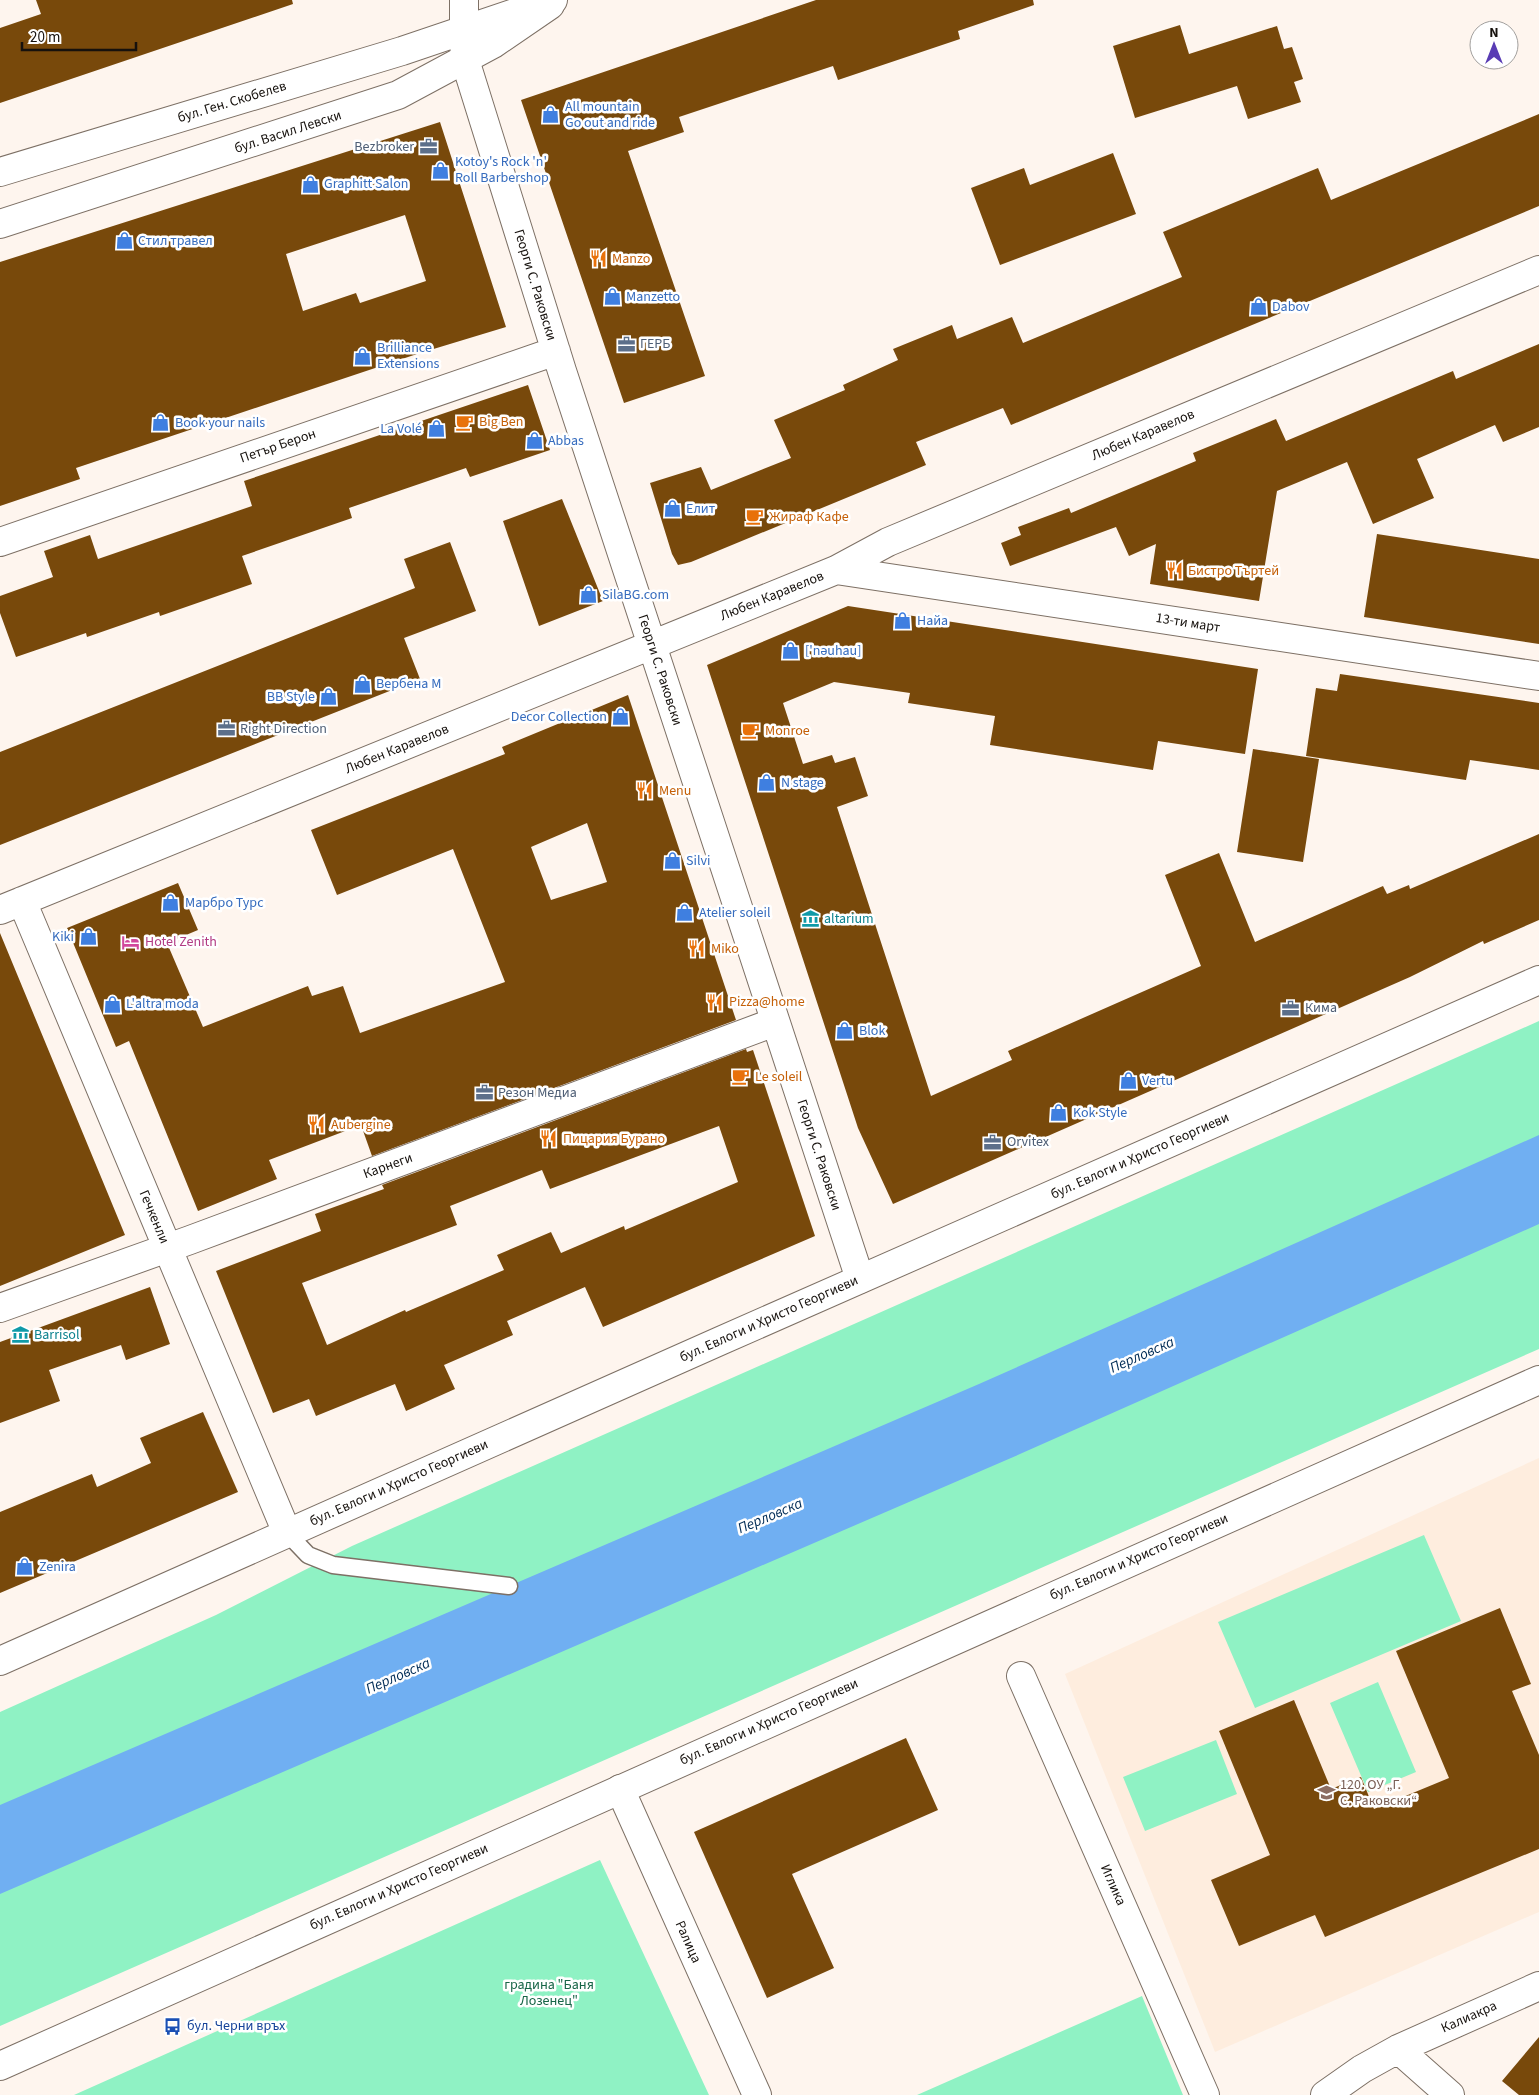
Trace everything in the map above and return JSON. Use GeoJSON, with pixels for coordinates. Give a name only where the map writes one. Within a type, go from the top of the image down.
{"type":"FeatureCollection","features":[{"type":"Feature","properties":{"kind":"street","name":"Георги С. Раковски"},"geometry":{"type":"LineString","coordinates":[[464,0],[465,60],[556,351],[860,1279]]}},
{"type":"Feature","properties":{"kind":"street"},"geometry":{"type":"LineString","coordinates":[[464,30],[553,0]]}},
{"type":"Feature","properties":{"kind":"street","name":"бул. Васил Левски"},"geometry":{"type":"LineString","coordinates":[[0,224],[398,95],[493,44],[558,0]]}},
{"type":"Feature","properties":{"kind":"street","name":"бул. Ген. Скобелев"},"geometry":{"type":"LineString","coordinates":[[0,172],[402,51],[464,30]]}},
{"type":"Feature","properties":{"kind":"street","name":"Любен Каравелов"},"geometry":{"type":"LineString","coordinates":[[11,906],[836,570],[888,542],[1539,270]]}},
{"type":"Feature","properties":{"kind":"street","name":"Петър Берон"},"geometry":{"type":"LineString","coordinates":[[0,542],[556,351]]}},
{"type":"Feature","properties":{"kind":"street","name":"13-ти март"},"geometry":{"type":"LineString","coordinates":[[836,570],[1539,676]]}},
{"type":"Feature","properties":{"kind":"street","name":"Гечкенли"},"geometry":{"type":"LineString","coordinates":[[11,906],[167,1248],[287,1533]]}},
{"type":"Feature","properties":{"kind":"street","name":"бул. Евлоги и Христо Георгиеви"},"geometry":{"type":"LineString","coordinates":[[0,1661],[1539,980]]}},
{"type":"Feature","properties":{"kind":"street","name":"Карнеги"},"geometry":{"type":"LineString","coordinates":[[0,1308],[167,1248],[775,1022]]}},
{"type":"Feature","properties":{"kind":"street","name":"бул. Евлоги и Христо Георгиеви"},"geometry":{"type":"LineString","coordinates":[[0,2066],[1539,1380]]}},
{"type":"Feature","properties":{"kind":"street","name":"Иглика"},"geometry":{"type":"LineString","coordinates":[[1021,1676],[1205,2095]]}},
{"type":"Feature","properties":{"kind":"street","name":"Ралица"},"geometry":{"type":"LineString","coordinates":[[620,1788],[757,2095]]}},
{"type":"Feature","properties":{"kind":"street","name":"Калиакра"},"geometry":{"type":"LineString","coordinates":[[1325,2095],[1362,2069],[1398,2050],[1539,1986]]}},
{"type":"Feature","properties":{"kind":"street"},"geometry":{"type":"LineString","coordinates":[[1398,2050],[1450,2095]]}},
{"type":"Feature","properties":{"kind":"lane"},"geometry":{"type":"LineString","coordinates":[[287,1533],[308,1555],[333,1565],[509,1586]]}},
{"type":"Feature","properties":{"kind":"shaded area","name":"120. ОУ „Г. С. Раковски“"},"geometry":{"type":"Polygon","coordinates":[[[1539,1458],[1539,1912],[1215,2052],[1065,1674],[1539,1458]]]}},
{"type":"Feature","properties":{"kind":"green space"},"geometry":{"type":"Polygon","coordinates":[[[1539,1021],[1539,1349],[0,2026],[0,1712],[216,1615],[352,1546],[1539,1021]]]}},
{"type":"Feature","properties":{"kind":"green space"},"geometry":{"type":"Polygon","coordinates":[[[1424,1535],[1461,1621],[1255,1708],[1218,1622],[1424,1535]]]}},
{"type":"Feature","properties":{"kind":"green space"},"geometry":{"type":"Polygon","coordinates":[[[1378,1682],[1416,1772],[1368,1792],[1330,1703],[1378,1682]]]}},
{"type":"Feature","properties":{"kind":"green space"},"geometry":{"type":"Polygon","coordinates":[[[1216,1740],[1237,1794],[1145,1831],[1123,1777],[1216,1740]]]}},
{"type":"Feature","properties":{"kind":"green space","name":"градина \"Баня Лозенец\""},"geometry":{"type":"Polygon","coordinates":[[[600,1860],[709,2095],[74,2095],[600,1860]]]}},
{"type":"Feature","properties":{"kind":"green space"},"geometry":{"type":"Polygon","coordinates":[[[1142,1996],[1183,2095],[917,2095],[1142,1996]]]}},
{"type":"Feature","properties":{"kind":"water","name":"Перловска"},"geometry":{"type":"Polygon","coordinates":[[[1539,1135],[1539,1224],[1011,1458],[0,1894],[0,1805],[979,1384],[1539,1135]]]}},
{"type":"Feature","properties":{"kind":"building"},"geometry":{"type":"Polygon","coordinates":[[[36,0],[292,0],[293,4],[0,103],[0,28],[41,14],[36,0]]]}},
{"type":"Feature","properties":{"kind":"building"},"geometry":{"type":"Polygon","coordinates":[[[816,0],[1033,0],[1034,5],[958,31],[960,39],[838,80],[833,66],[679,117],[684,132],[628,151],[705,376],[624,403],[521,100],[816,0]]]}},
{"type":"Feature","properties":{"kind":"building"},"geometry":{"type":"Polygon","coordinates":[[[1180,25],[1189,54],[1277,26],[1284,49],[1292,47],[1303,79],[1294,82],[1301,102],[1248,119],[1237,86],[1135,118],[1113,46],[1180,25]]]}},
{"type":"Feature","properties":{"kind":"building"},"geometry":{"type":"Polygon","coordinates":[[[1539,114],[1539,206],[1011,425],[1003,408],[916,442],[926,465],[691,562],[678,565],[672,554],[650,483],[701,467],[711,490],[791,458],[774,420],[845,390],[843,385],[898,360],[893,349],[952,325],[957,339],[1012,317],[1023,343],[1182,277],[1163,232],[1318,168],[1331,200],[1539,114]]]}},
{"type":"Feature","properties":{"kind":"building"},"geometry":{"type":"Polygon","coordinates":[[[440,122],[506,327],[417,354],[76,468],[80,479],[0,506],[0,262],[440,122]],[[405,215],[286,254],[303,311],[356,293],[360,303],[426,281],[405,215]]]}},
{"type":"Feature","properties":{"kind":"building"},"geometry":{"type":"Polygon","coordinates":[[[1113,153],[1136,214],[1000,265],[971,188],[1024,168],[1030,185],[1113,153]]]}},
{"type":"Feature","properties":{"kind":"building"},"geometry":{"type":"Polygon","coordinates":[[[1539,344],[1539,427],[1503,442],[1495,425],[1417,459],[1434,498],[1373,524],[1347,462],[1277,491],[1259,601],[1150,584],[1156,544],[1129,556],[1116,527],[1010,566],[1001,543],[1021,535],[1018,527],[1069,508],[1071,513],[1196,461],[1193,453],[1276,419],[1286,441],[1453,371],[1456,379],[1539,344]]]}},
{"type":"Feature","properties":{"kind":"building"},"geometry":{"type":"Polygon","coordinates":[[[528,385],[550,450],[470,477],[466,468],[349,508],[352,518],[242,556],[252,584],[160,616],[159,612],[87,637],[86,633],[16,657],[0,613],[0,596],[53,577],[44,551],[90,535],[98,559],[252,506],[244,481],[528,385]]]}},
{"type":"Feature","properties":{"kind":"building"},"geometry":{"type":"Polygon","coordinates":[[[562,499],[603,601],[539,626],[503,521],[562,499]]]}},
{"type":"Feature","properties":{"kind":"building"},"geometry":{"type":"Polygon","coordinates":[[[1377,534],[1539,559],[1539,644],[1364,617],[1377,534]]]}},
{"type":"Feature","properties":{"kind":"building"},"geometry":{"type":"Polygon","coordinates":[[[450,542],[476,611],[404,638],[420,679],[0,845],[0,752],[415,588],[404,559],[450,542]]]}},
{"type":"Feature","properties":{"kind":"building"},"geometry":{"type":"Polygon","coordinates":[[[848,606],[1258,669],[1245,754],[1158,741],[1153,770],[990,745],[995,716],[908,703],[910,693],[834,682],[783,703],[803,764],[832,755],[835,763],[855,757],[868,796],[837,807],[931,1096],[1012,1060],[1008,1051],[1201,966],[1165,875],[1219,853],[1255,942],[1383,886],[1387,894],[1409,885],[1410,889],[1539,834],[1539,920],[1484,944],[1483,941],[1410,977],[893,1204],[858,1128],[707,665],[848,606]]]}},
{"type":"Feature","properties":{"kind":"building"},"geometry":{"type":"Polygon","coordinates":[[[1340,674],[1539,703],[1539,770],[1470,760],[1466,780],[1306,756],[1316,688],[1337,691],[1340,674]]]}},
{"type":"Feature","properties":{"kind":"building"},"geometry":{"type":"Polygon","coordinates":[[[628,695],[736,1020],[372,1156],[361,1125],[269,1160],[277,1179],[198,1211],[129,1041],[116,1047],[67,928],[178,883],[198,930],[167,943],[203,1027],[308,986],[312,996],[343,986],[360,1033],[505,982],[453,849],[337,895],[311,830],[505,754],[502,747],[628,695]],[[587,823],[531,847],[551,900],[607,882],[587,823]]]}},
{"type":"Feature","properties":{"kind":"building"},"geometry":{"type":"Polygon","coordinates":[[[1253,749],[1319,759],[1303,862],[1237,852],[1253,749]]]}},
{"type":"Feature","properties":{"kind":"building"},"geometry":{"type":"Polygon","coordinates":[[[0,933],[125,1235],[0,1286],[0,933]]]}},
{"type":"Feature","properties":{"kind":"building"},"geometry":{"type":"Polygon","coordinates":[[[746,1049],[747,1052],[753,1050],[815,1236],[603,1327],[585,1287],[507,1321],[513,1335],[444,1365],[455,1389],[406,1411],[395,1384],[316,1416],[309,1399],[273,1413],[216,1271],[321,1231],[315,1214],[384,1189],[382,1185],[746,1049]],[[719,1126],[550,1189],[542,1170],[450,1206],[457,1225],[302,1283],[327,1345],[405,1310],[406,1312],[504,1270],[497,1255],[551,1232],[561,1253],[624,1226],[625,1230],[738,1182],[719,1126]]]}},
{"type":"Feature","properties":{"kind":"building"},"geometry":{"type":"Polygon","coordinates":[[[150,1287],[170,1344],[126,1360],[121,1345],[49,1370],[60,1401],[0,1423],[0,1342],[150,1287]]]}},
{"type":"Feature","properties":{"kind":"building"},"geometry":{"type":"Polygon","coordinates":[[[203,1412],[238,1492],[0,1593],[0,1512],[92,1474],[97,1487],[151,1463],[140,1438],[203,1412]]]}},
{"type":"Feature","properties":{"kind":"building"},"geometry":{"type":"Polygon","coordinates":[[[1500,1608],[1531,1684],[1512,1691],[1539,1755],[1539,1849],[1325,1937],[1315,1915],[1239,1946],[1211,1880],[1270,1855],[1219,1731],[1294,1700],[1331,1789],[1361,1777],[1374,1809],[1449,1778],[1396,1651],[1500,1608]]]}},
{"type":"Feature","properties":{"kind":"building"},"geometry":{"type":"Polygon","coordinates":[[[906,1738],[938,1810],[792,1874],[834,1968],[767,1998],[694,1832],[906,1738]]]}},
{"type":"Feature","properties":{"kind":"building"},"geometry":{"type":"Polygon","coordinates":[[[1539,2037],[1539,2095],[1519,2095],[1502,2081],[1539,2037]]]}},
{"type":"Feature","properties":{"kind":"place","name":"All mountain Go out and ride"},"geometry":{"type":"Point","coordinates":[551,115]}},
{"type":"Feature","properties":{"kind":"place","name":"Bezbroker"},"geometry":{"type":"Point","coordinates":[428,147]}},
{"type":"Feature","properties":{"kind":"place","name":"Kotoy's Rock 'n' Roll Barbershop"},"geometry":{"type":"Point","coordinates":[441,170]}},
{"type":"Feature","properties":{"kind":"place","name":"Graphitt Salon"},"geometry":{"type":"Point","coordinates":[310,184]}},
{"type":"Feature","properties":{"kind":"place","name":"Стил травел"},"geometry":{"type":"Point","coordinates":[124,241]}},
{"type":"Feature","properties":{"kind":"place","name":"Manzo"},"geometry":{"type":"Point","coordinates":[598,259]}},
{"type":"Feature","properties":{"kind":"place","name":"Manzetto"},"geometry":{"type":"Point","coordinates":[612,297]}},
{"type":"Feature","properties":{"kind":"place","name":"Dabov"},"geometry":{"type":"Point","coordinates":[1258,307]}},
{"type":"Feature","properties":{"kind":"place","name":"ГЕРБ"},"geometry":{"type":"Point","coordinates":[626,344]}},
{"type":"Feature","properties":{"kind":"place","name":"Brilliance Extensions"},"geometry":{"type":"Point","coordinates":[363,356]}},
{"type":"Feature","properties":{"kind":"place","name":"Big Ben"},"geometry":{"type":"Point","coordinates":[465,422]}},
{"type":"Feature","properties":{"kind":"place","name":"Book your nails"},"geometry":{"type":"Point","coordinates":[161,423]}},
{"type":"Feature","properties":{"kind":"place","name":"La Volé"},"geometry":{"type":"Point","coordinates":[436,429]}},
{"type":"Feature","properties":{"kind":"place","name":"Abbas"},"geometry":{"type":"Point","coordinates":[534,441]}},
{"type":"Feature","properties":{"kind":"place","name":"Елит"},"geometry":{"type":"Point","coordinates":[672,509]}},
{"type":"Feature","properties":{"kind":"place","name":"Жираф Кафе"},"geometry":{"type":"Point","coordinates":[755,517]}},
{"type":"Feature","properties":{"kind":"place","name":"Бистро Търтей"},"geometry":{"type":"Point","coordinates":[1174,571]}},
{"type":"Feature","properties":{"kind":"place","name":"SilaBG.com"},"geometry":{"type":"Point","coordinates":[588,595]}},
{"type":"Feature","properties":{"kind":"place","name":"Найа"},"geometry":{"type":"Point","coordinates":[903,621]}},
{"type":"Feature","properties":{"kind":"place","name":"['nəuhau]"},"geometry":{"type":"Point","coordinates":[791,651]}},
{"type":"Feature","properties":{"kind":"place","name":"Вербена М"},"geometry":{"type":"Point","coordinates":[362,684]}},
{"type":"Feature","properties":{"kind":"place","name":"BB Style"},"geometry":{"type":"Point","coordinates":[329,697]}},
{"type":"Feature","properties":{"kind":"place","name":"Decor Collection"},"geometry":{"type":"Point","coordinates":[621,717]}},
{"type":"Feature","properties":{"kind":"place","name":"Right Direction"},"geometry":{"type":"Point","coordinates":[226,729]}},
{"type":"Feature","properties":{"kind":"place","name":"Monroe"},"geometry":{"type":"Point","coordinates":[751,731]}},
{"type":"Feature","properties":{"kind":"place","name":"N stage"},"geometry":{"type":"Point","coordinates":[767,783]}},
{"type":"Feature","properties":{"kind":"place","name":"Menu"},"geometry":{"type":"Point","coordinates":[645,791]}},
{"type":"Feature","properties":{"kind":"place","name":"Silvi"},"geometry":{"type":"Point","coordinates":[672,861]}},
{"type":"Feature","properties":{"kind":"place","name":"Марбро Турс"},"geometry":{"type":"Point","coordinates":[171,903]}},
{"type":"Feature","properties":{"kind":"place","name":"Atelier soleil"},"geometry":{"type":"Point","coordinates":[685,913]}},
{"type":"Feature","properties":{"kind":"place","name":"altarium"},"geometry":{"type":"Point","coordinates":[810,919]}},
{"type":"Feature","properties":{"kind":"place","name":"Kiki"},"geometry":{"type":"Point","coordinates":[88,937]}},
{"type":"Feature","properties":{"kind":"place","name":"Hotel Zenith"},"geometry":{"type":"Point","coordinates":[131,942]}},
{"type":"Feature","properties":{"kind":"place","name":"Miko"},"geometry":{"type":"Point","coordinates":[697,949]}},
{"type":"Feature","properties":{"kind":"place","name":"Pizza@home"},"geometry":{"type":"Point","coordinates":[715,1002]}},
{"type":"Feature","properties":{"kind":"place","name":"L'altra moda"},"geometry":{"type":"Point","coordinates":[112,1004]}},
{"type":"Feature","properties":{"kind":"place","name":"Кима"},"geometry":{"type":"Point","coordinates":[1291,1008]}},
{"type":"Feature","properties":{"kind":"place","name":"Blok"},"geometry":{"type":"Point","coordinates":[845,1031]}},
{"type":"Feature","properties":{"kind":"place","name":"Le soleil"},"geometry":{"type":"Point","coordinates":[741,1077]}},
{"type":"Feature","properties":{"kind":"place","name":"Vertu"},"geometry":{"type":"Point","coordinates":[1128,1081]}},
{"type":"Feature","properties":{"kind":"place","name":"Резон Медиа"},"geometry":{"type":"Point","coordinates":[484,1093]}},
{"type":"Feature","properties":{"kind":"place","name":"Kok Style"},"geometry":{"type":"Point","coordinates":[1059,1113]}},
{"type":"Feature","properties":{"kind":"place","name":"Aubergine"},"geometry":{"type":"Point","coordinates":[317,1125]}},
{"type":"Feature","properties":{"kind":"place","name":"Пицария Бурано"},"geometry":{"type":"Point","coordinates":[549,1139]}},
{"type":"Feature","properties":{"kind":"place","name":"Orvitex"},"geometry":{"type":"Point","coordinates":[993,1142]}},
{"type":"Feature","properties":{"kind":"place","name":"Barrisol"},"geometry":{"type":"Point","coordinates":[20,1335]}},
{"type":"Feature","properties":{"kind":"place","name":"Zenira"},"geometry":{"type":"Point","coordinates":[25,1567]}},
{"type":"Feature","properties":{"kind":"place","name":"120. ОУ „Г. С. Раковски“"},"geometry":{"type":"Point","coordinates":[1326,1793]}},
{"type":"Feature","properties":{"kind":"place","name":"бул. Черни връх"},"geometry":{"type":"Point","coordinates":[173,2026]}}]}
